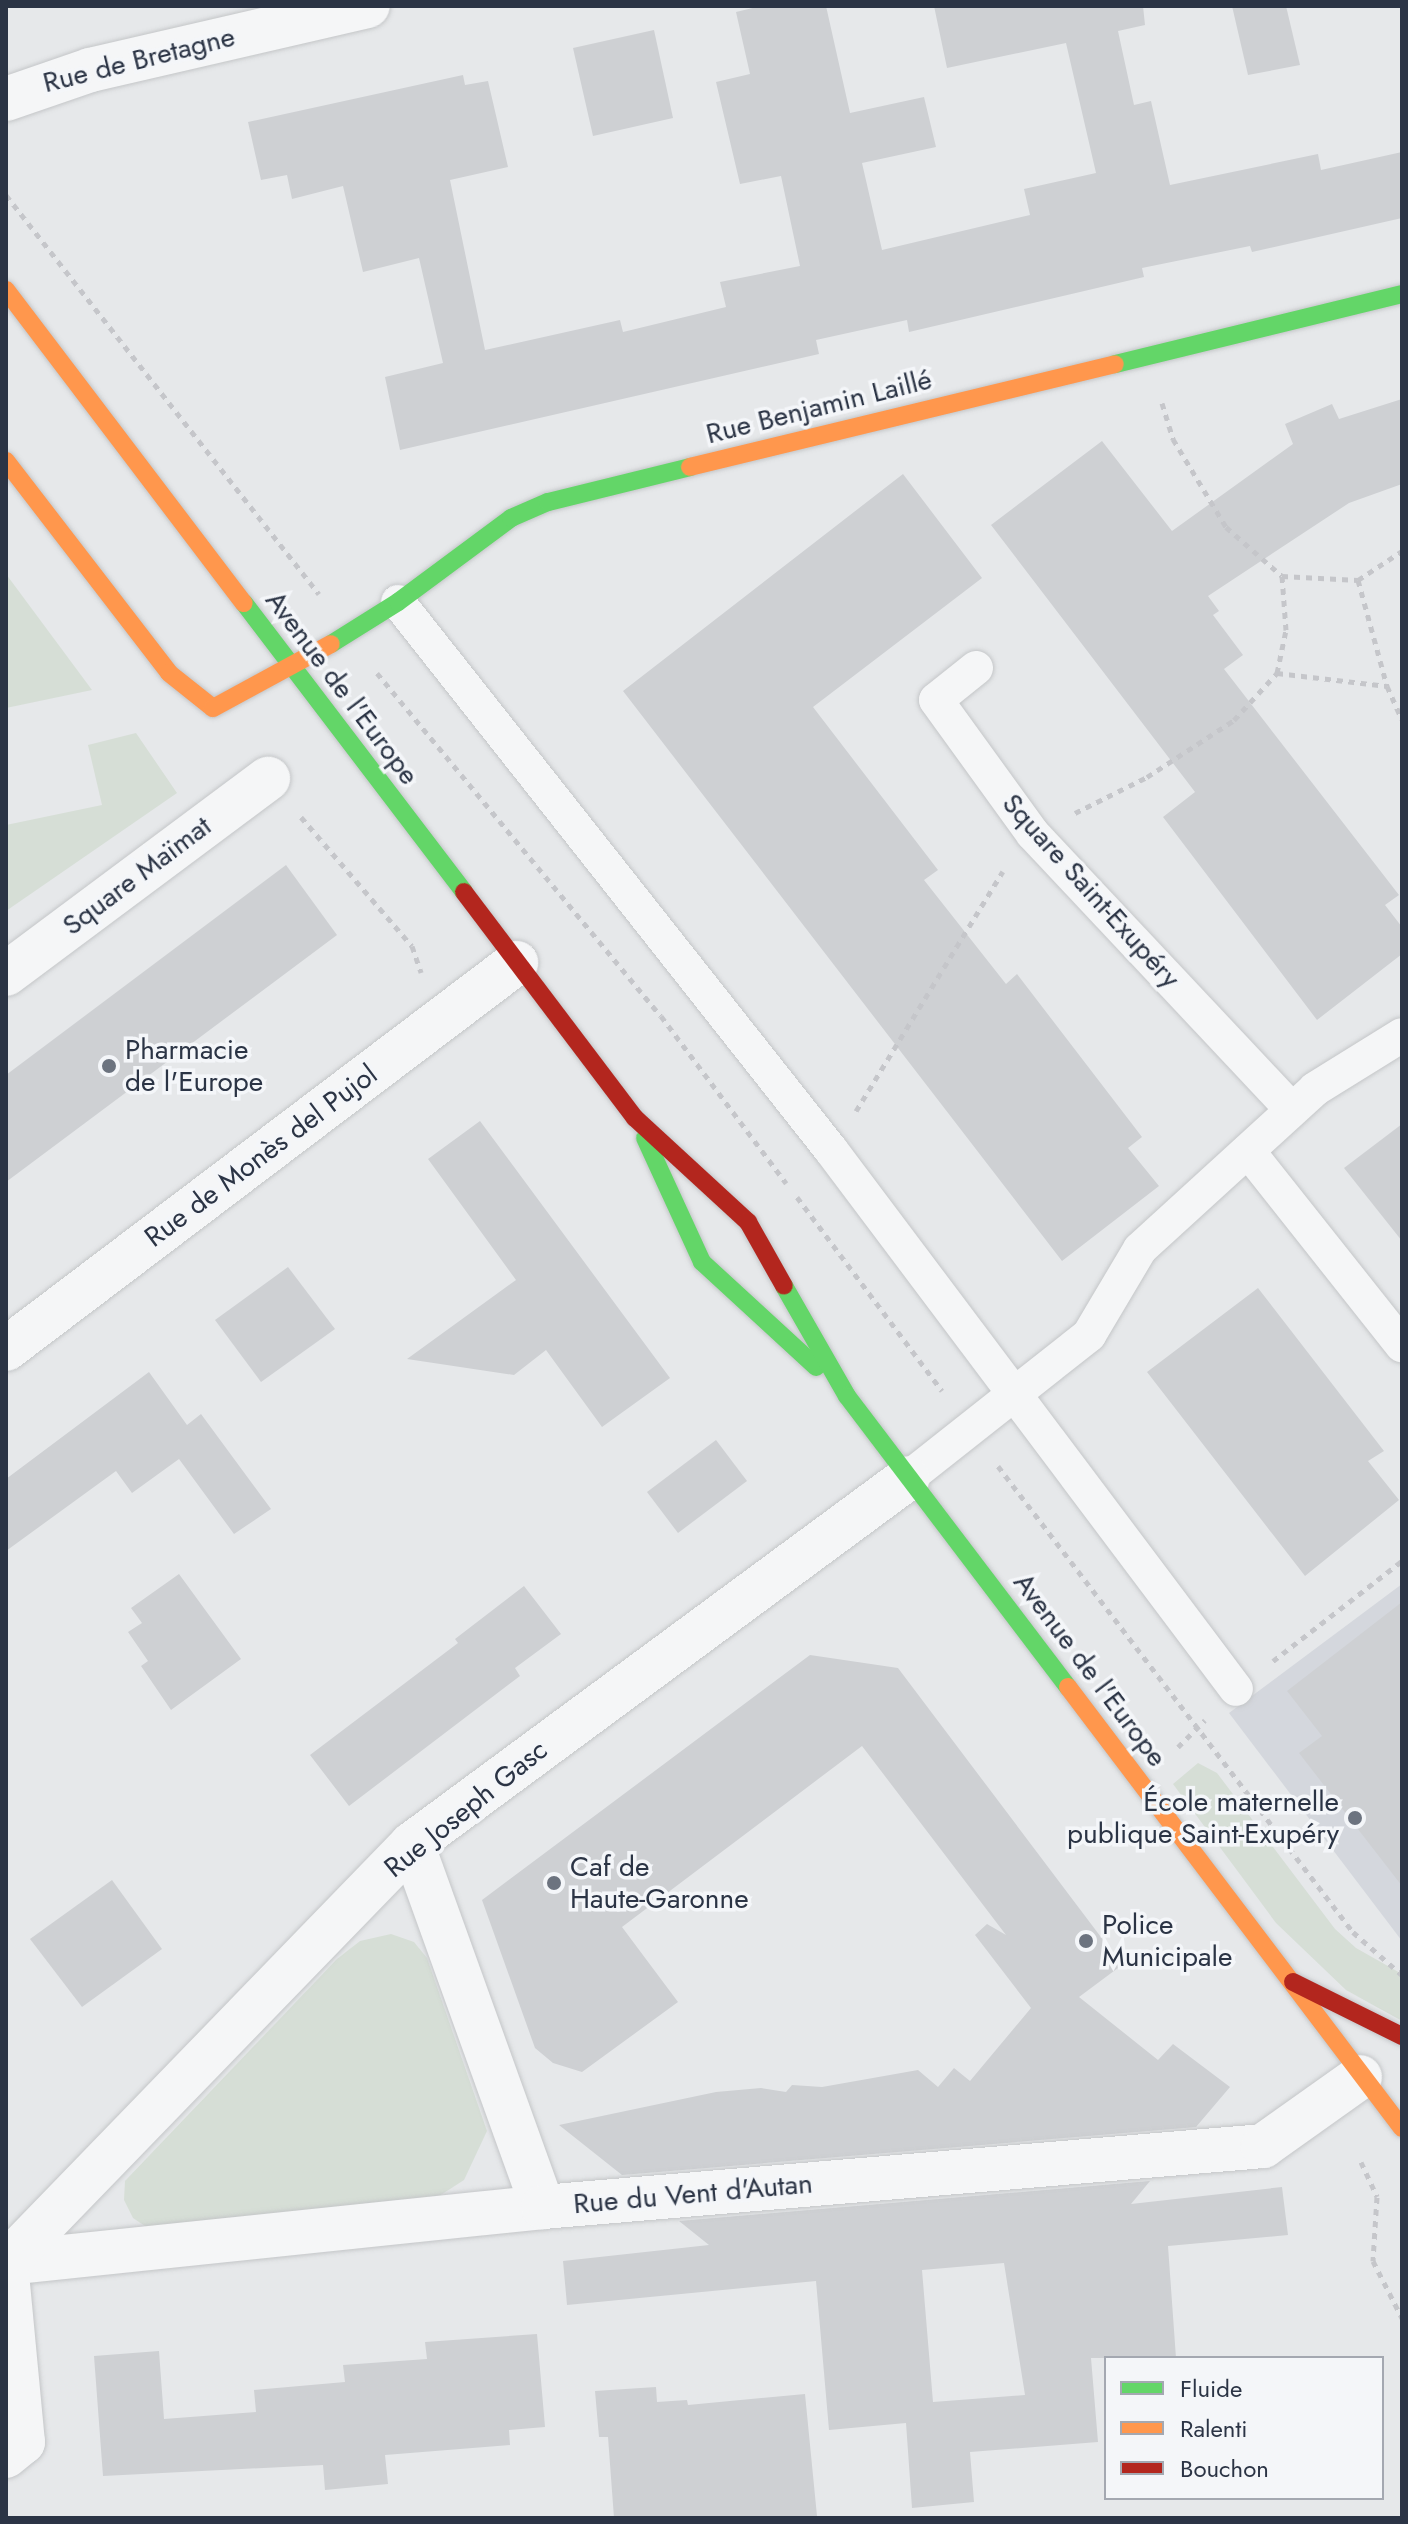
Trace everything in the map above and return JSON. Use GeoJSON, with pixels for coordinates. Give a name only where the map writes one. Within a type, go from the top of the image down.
{"type":"FeatureCollection","features":[{"type":"Feature","properties":{"kind":"street","name":"Rue de Bretagne"},"geometry":{"type":"LineString","coordinates":[[6,99],[90,70],[368,6]]}},
{"type":"Feature","properties":{"kind":"street","name":"Avenue de l'Europe"},"geometry":{"type":"LineString","coordinates":[[6,290],[635,1118],[748,1222],[847,1396],[1360,2077],[1402,2128]]}},
{"type":"Feature","properties":{"kind":"street","name":"Rue Benjamin Laillé"},"geometry":{"type":"LineString","coordinates":[[6,461],[169,673],[213,708],[291,669],[398,602],[511,518],[548,502],[1402,294]]}},
{"type":"Feature","properties":{"kind":"street","name":"Square Maïmat"},"geometry":{"type":"LineString","coordinates":[[6,974],[268,779]]}},
{"type":"Feature","properties":{"kind":"street","name":"Rue de Monès del Pujol"},"geometry":{"type":"LineString","coordinates":[[6,1349],[516,963]]}},
{"type":"Feature","properties":{"kind":"street","name":"Avenue de l'Europe"},"geometry":{"type":"LineString","coordinates":[[635,1118],[702,1262],[847,1396]]}},
{"type":"Feature","properties":{"kind":"street","name":"Rue Joseph Gasc"},"geometry":{"type":"LineString","coordinates":[[6,2263],[412,1844],[908,1478]]}},
{"type":"Feature","properties":{"kind":"street"},"geometry":{"type":"LineString","coordinates":[[412,1844],[543,2207]]}},
{"type":"Feature","properties":{"kind":"street","name":"Avenue de l'Europe"},"geometry":{"type":"LineString","coordinates":[[1288,1979],[1402,2036]]}},
{"type":"Feature","properties":{"kind":"street","name":"Rue du Vent d'Autan"},"geometry":{"type":"LineString","coordinates":[[6,2263],[543,2207],[1263,2146],[1360,2077]]}},
{"type":"Feature","properties":{"kind":"street"},"geometry":{"type":"LineString","coordinates":[[6,2263],[23,2442],[6,2456]]}},
{"type":"Feature","properties":{"kind":"lane"},"geometry":{"type":"LineString","coordinates":[[398,602],[831,1150],[1236,1689]]}},
{"type":"Feature","properties":{"kind":"lane","name":"Square Saint-Exupéry"},"geometry":{"type":"LineString","coordinates":[[976,668],[936,700],[1033,834],[1292,1110]]}},
{"type":"Feature","properties":{"kind":"lane"},"geometry":{"type":"LineString","coordinates":[[908,1478],[1089,1335],[1140,1249],[1315,1089],[1402,1035]]}},
{"type":"Feature","properties":{"kind":"lane"},"geometry":{"type":"LineString","coordinates":[[1248,1151],[1402,1345]]}},
{"type":"Feature","properties":{"kind":"path"},"geometry":{"type":"LineString","coordinates":[[6,195],[304,571],[345,635],[661,1016],[948,1398]]}},
{"type":"Feature","properties":{"kind":"path"},"geometry":{"type":"LineString","coordinates":[[1147,357],[1173,439],[1226,527],[1282,576],[1358,580],[1402,551]]}},
{"type":"Feature","properties":{"kind":"path"},"geometry":{"type":"LineString","coordinates":[[748,1222],[831,1150],[955,953],[989,887],[1033,834],[1147,777],[1222,728],[1277,673],[1286,630],[1282,576]]}},
{"type":"Feature","properties":{"kind":"path"},"geometry":{"type":"LineString","coordinates":[[1358,580],[1387,686],[1402,719]]}},
{"type":"Feature","properties":{"kind":"path"},"geometry":{"type":"LineString","coordinates":[[1277,673],[1387,686]]}},
{"type":"Feature","properties":{"kind":"path"},"geometry":{"type":"LineString","coordinates":[[268,779],[412,946],[422,966],[414,999],[436,1023]]}},
{"type":"Feature","properties":{"kind":"path"},"geometry":{"type":"LineString","coordinates":[[995,1462],[1353,1932],[1402,1975]]}},
{"type":"Feature","properties":{"kind":"path"},"geometry":{"type":"LineString","coordinates":[[1390,2111],[1357,2155],[1377,2197],[1373,2261],[1402,2318]]}},
{"type":"Feature","properties":{"kind":"shaded area"},"geometry":{"type":"Polygon","coordinates":[[[6,574],[92,690],[6,708],[6,574]]]}},
{"type":"Feature","properties":{"kind":"shaded area"},"geometry":{"type":"Polygon","coordinates":[[[136,733],[177,793],[6,911],[6,825],[102,805],[88,745],[136,733]]]}},
{"type":"Feature","properties":{"kind":"shaded area","name":"École maternelle publique Saint-Exupéry"},"geometry":{"type":"Polygon","coordinates":[[[1402,1584],[1402,1941],[1229,1713],[1402,1584]]]}},
{"type":"Feature","properties":{"kind":"shaded area"},"geometry":{"type":"Polygon","coordinates":[[[1198,1763],[1217,1773],[1335,1929],[1356,1948],[1402,1974],[1402,2021],[1346,1990],[1276,1923],[1173,1784],[1198,1763]]]}},
{"type":"Feature","properties":{"kind":"shaded area"},"geometry":{"type":"Polygon","coordinates":[[[391,1934],[414,1942],[427,1958],[487,2131],[464,2180],[433,2200],[151,2230],[133,2218],[124,2200],[125,2181],[337,1959],[360,1941],[391,1934]]]}},
{"type":"Feature","properties":{"kind":"building"},"geometry":{"type":"Polygon","coordinates":[[[761,6],[826,6],[850,113],[924,97],[936,147],[862,163],[882,250],[1030,215],[1024,189],[1096,173],[1066,43],[947,68],[934,6],[1143,6],[1145,25],[1118,31],[1134,105],[1151,101],[1170,185],[1318,154],[1321,170],[1402,152],[1402,218],[1252,252],[1250,246],[1142,268],[1144,277],[909,332],[907,320],[816,340],[819,354],[400,450],[385,377],[443,363],[419,258],[363,272],[343,186],[292,199],[287,175],[261,180],[248,122],[463,75],[465,85],[488,81],[508,167],[450,180],[485,350],[620,320],[623,332],[726,307],[720,282],[800,266],[781,176],[740,184],[716,82],[750,74],[736,12],[761,6]]]}},
{"type":"Feature","properties":{"kind":"building"},"geometry":{"type":"Polygon","coordinates":[[[1232,6],[1286,6],[1300,65],[1248,75],[1232,6]]]}},
{"type":"Feature","properties":{"kind":"building"},"geometry":{"type":"Polygon","coordinates":[[[654,30],[673,118],[593,136],[573,48],[654,30]]]}},
{"type":"Feature","properties":{"kind":"building"},"geometry":{"type":"Polygon","coordinates":[[[1402,399],[1402,484],[1349,503],[1208,596],[1219,611],[1213,615],[1243,655],[1224,669],[1399,895],[1385,905],[1402,927],[1402,954],[1317,1020],[1163,817],[1195,792],[991,525],[1102,441],[1172,531],[1293,444],[1285,424],[1332,404],[1339,419],[1402,399]]]}},
{"type":"Feature","properties":{"kind":"building"},"geometry":{"type":"Polygon","coordinates":[[[903,474],[982,578],[813,707],[938,870],[924,880],[1006,984],[1017,974],[1142,1137],[1128,1148],[1159,1186],[1062,1261],[623,691],[903,474]]]}},
{"type":"Feature","properties":{"kind":"building"},"geometry":{"type":"Polygon","coordinates":[[[286,865],[337,935],[6,1182],[6,1075],[286,865]]]}},
{"type":"Feature","properties":{"kind":"building"},"geometry":{"type":"Polygon","coordinates":[[[480,1121],[670,1378],[602,1427],[546,1350],[514,1375],[407,1359],[516,1280],[428,1159],[480,1121]]]}},
{"type":"Feature","properties":{"kind":"building"},"geometry":{"type":"Polygon","coordinates":[[[1402,1124],[1402,1241],[1344,1168],[1402,1124]]]}},
{"type":"Feature","properties":{"kind":"building"},"geometry":{"type":"Polygon","coordinates":[[[288,1267],[335,1329],[261,1382],[215,1320],[288,1267]]]}},
{"type":"Feature","properties":{"kind":"building"},"geometry":{"type":"Polygon","coordinates":[[[1258,1288],[1384,1451],[1368,1461],[1399,1500],[1305,1576],[1147,1372],[1258,1288]]]}},
{"type":"Feature","properties":{"kind":"building"},"geometry":{"type":"Polygon","coordinates":[[[149,1372],[187,1425],[201,1414],[271,1509],[234,1534],[179,1459],[132,1493],[116,1471],[6,1551],[6,1479],[149,1372]]]}},
{"type":"Feature","properties":{"kind":"building"},"geometry":{"type":"Polygon","coordinates":[[[716,1440],[747,1481],[678,1533],[647,1492],[716,1440]]]}},
{"type":"Feature","properties":{"kind":"building"},"geometry":{"type":"Polygon","coordinates":[[[179,1574],[241,1659],[171,1710],[141,1666],[148,1661],[128,1632],[142,1623],[131,1608],[179,1574]]]}},
{"type":"Feature","properties":{"kind":"building"},"geometry":{"type":"Polygon","coordinates":[[[524,1586],[561,1634],[515,1668],[520,1676],[349,1806],[310,1755],[458,1643],[455,1639],[524,1586]]]}},
{"type":"Feature","properties":{"kind":"building"},"geometry":{"type":"Polygon","coordinates":[[[1402,1602],[1402,1886],[1299,1753],[1322,1736],[1287,1691],[1402,1602]]]}},
{"type":"Feature","properties":{"kind":"building"},"geometry":{"type":"Polygon","coordinates":[[[810,1655],[898,1668],[1122,1965],[1079,1997],[1158,2060],[1173,2044],[1230,2087],[1196,2127],[622,2175],[559,2125],[716,2092],[761,2088],[786,2092],[792,2085],[822,2087],[918,2070],[938,2087],[954,2068],[970,2081],[1031,2008],[975,1935],[987,1924],[1006,1935],[862,1746],[622,1927],[678,2002],[582,2072],[553,2063],[535,2048],[482,1900],[810,1655]]]}},
{"type":"Feature","properties":{"kind":"building"},"geometry":{"type":"Polygon","coordinates":[[[112,1880],[162,1949],[82,2007],[30,1939],[112,1880]]]}},
{"type":"Feature","properties":{"kind":"building"},"geometry":{"type":"Polygon","coordinates":[[[1150,2181],[1131,2204],[1282,2187],[1288,2235],[1168,2246],[1176,2356],[1091,2358],[1098,2442],[970,2452],[974,2502],[912,2508],[906,2423],[829,2430],[816,2281],[567,2305],[563,2261],[709,2245],[679,2221],[1150,2181]],[[1004,2263],[922,2270],[933,2402],[1025,2395],[1004,2263]]]}},
{"type":"Feature","properties":{"kind":"building"},"geometry":{"type":"Polygon","coordinates":[[[537,2334],[545,2427],[509,2430],[510,2445],[385,2455],[388,2484],[325,2490],[323,2465],[103,2476],[94,2356],[159,2351],[164,2419],[256,2412],[254,2390],[345,2382],[343,2365],[427,2359],[425,2342],[537,2334]]]}},
{"type":"Feature","properties":{"kind":"building"},"geometry":{"type":"Polygon","coordinates":[[[656,2387],[657,2402],[687,2400],[688,2405],[805,2394],[817,2516],[614,2518],[608,2437],[599,2437],[595,2391],[656,2387]]]}},
{"type":"Feature","properties":{"kind":"traffic: fast"},"geometry":{"type":"LineString","coordinates":[[1115,364],[1402,294]]}},
{"type":"Feature","properties":{"kind":"traffic: fast"},"geometry":{"type":"LineString","coordinates":[[331,644],[398,602],[511,518],[548,502],[690,467]]}},
{"type":"Feature","properties":{"kind":"traffic: fast"},"geometry":{"type":"LineString","coordinates":[[244,603],[464,892]]}},
{"type":"Feature","properties":{"kind":"traffic: fast"},"geometry":{"type":"LineString","coordinates":[[645,1138],[702,1262],[816,1367]]}},
{"type":"Feature","properties":{"kind":"traffic: fast"},"geometry":{"type":"LineString","coordinates":[[784,1286],[847,1396],[1068,1687]]}},
{"type":"Feature","properties":{"kind":"traffic: slow"},"geometry":{"type":"LineString","coordinates":[[6,290],[244,603]]}},
{"type":"Feature","properties":{"kind":"traffic: slow"},"geometry":{"type":"LineString","coordinates":[[690,467],[1115,364]]}},
{"type":"Feature","properties":{"kind":"traffic: slow"},"geometry":{"type":"LineString","coordinates":[[6,461],[169,673],[213,708],[331,644]]}},
{"type":"Feature","properties":{"kind":"traffic: slow"},"geometry":{"type":"LineString","coordinates":[[1068,1687],[1402,2128]]}},
{"type":"Feature","properties":{"kind":"traffic: jam"},"geometry":{"type":"LineString","coordinates":[[464,892],[635,1118],[748,1222],[784,1286]]}},
{"type":"Feature","properties":{"kind":"traffic: jam"},"geometry":{"type":"LineString","coordinates":[[1293,1982],[1402,2036]]}},
{"type":"Feature","properties":{"kind":"place","name":"Pharmacie de l'Europe"},"geometry":{"type":"Point","coordinates":[109,1066]}},
{"type":"Feature","properties":{"kind":"place","name":"École maternelle publique Saint-Exupéry"},"geometry":{"type":"Point","coordinates":[1355,1818]}},
{"type":"Feature","properties":{"kind":"place","name":"Caf de Haute-Garonne"},"geometry":{"type":"Point","coordinates":[554,1883]}},
{"type":"Feature","properties":{"kind":"place","name":"Police Municipale"},"geometry":{"type":"Point","coordinates":[1086,1941]}}]}
